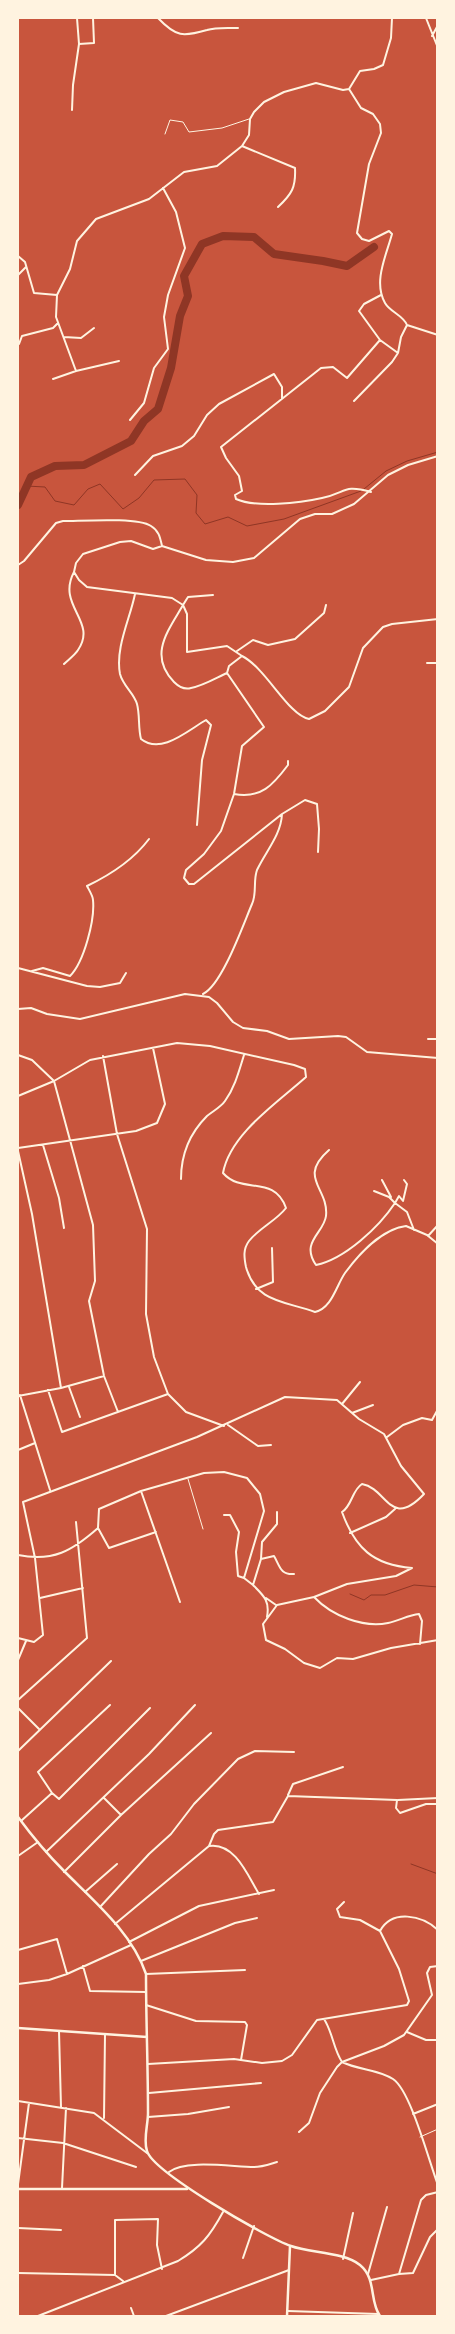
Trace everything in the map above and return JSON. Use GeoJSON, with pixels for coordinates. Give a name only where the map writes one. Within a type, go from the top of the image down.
{"type":"FeatureCollection","features":[{"type":"Feature","properties":{"kind":"street"},"geometry":{"type":"LineString","coordinates":[[72,110],[73,85],[79,44],[78,18]]}},
{"type":"Feature","properties":{"kind":"street"},"geometry":{"type":"LineString","coordinates":[[79,44],[94,43],[93,18]]}},
{"type":"Feature","properties":{"kind":"street"},"geometry":{"type":"LineString","coordinates":[[158,18],[168,28],[179,34],[190,35],[207,30],[238,28]]}},
{"type":"Feature","properties":{"kind":"street"},"geometry":{"type":"LineString","coordinates":[[349,90],[360,71],[374,69],[383,65],[391,38],[392,18]]}},
{"type":"Feature","properties":{"kind":"street"},"geometry":{"type":"LineString","coordinates":[[426,18],[438,48]]}},
{"type":"Feature","properties":{"kind":"street"},"geometry":{"type":"LineString","coordinates":[[432,36],[438,25]]}},
{"type":"Feature","properties":{"kind":"street"},"geometry":{"type":"LineString","coordinates":[[76,371],[56,317],[57,295],[70,269],[77,241],[96,219],[149,199],[184,172],[217,166],[242,146],[249,135],[250,119],[264,102],[284,92],[305,85],[323,83],[343,90],[349,90]]}},
{"type":"Feature","properties":{"kind":"street"},"geometry":{"type":"LineString","coordinates":[[349,90],[360,108],[373,114],[380,124],[381,133],[369,164],[358,233],[362,239],[369,240],[383,232],[389,231],[392,234],[378,286],[386,304],[406,321],[408,325],[438,335]]}},
{"type":"Feature","properties":{"kind":"street"},"geometry":{"type":"LineString","coordinates":[[242,146],[295,168],[296,183],[292,195],[278,207]]}},
{"type":"Feature","properties":{"kind":"street"},"geometry":{"type":"LineString","coordinates":[[130,420],[144,403],[154,368],[168,349],[165,310],[168,295],[185,248],[176,212],[163,188]]}},
{"type":"Feature","properties":{"kind":"street"},"geometry":{"type":"LineString","coordinates":[[18,256],[25,262],[34,293],[57,295]]}},
{"type":"Feature","properties":{"kind":"street"},"geometry":{"type":"LineString","coordinates":[[18,274],[26,267]]}},
{"type":"Feature","properties":{"kind":"street"},"geometry":{"type":"LineString","coordinates":[[382,295],[364,304],[358,310],[380,340],[398,353]]}},
{"type":"Feature","properties":{"kind":"street"},"geometry":{"type":"LineString","coordinates":[[20,344],[22,336],[53,328],[58,323]]}},
{"type":"Feature","properties":{"kind":"street"},"geometry":{"type":"LineString","coordinates":[[354,402],[392,362],[398,353],[401,337],[408,325]]}},
{"type":"Feature","properties":{"kind":"street"},"geometry":{"type":"LineString","coordinates":[[64,337],[81,338],[94,328]]}},
{"type":"Feature","properties":{"kind":"street"},"geometry":{"type":"LineString","coordinates":[[371,492],[349,488],[323,498],[272,503],[245,503],[236,499],[235,495],[242,491],[242,484],[221,447],[321,368],[333,367],[347,378],[380,340]]}},
{"type":"Feature","properties":{"kind":"street"},"geometry":{"type":"LineString","coordinates":[[53,379],[76,371],[119,361]]}},
{"type":"Feature","properties":{"kind":"street"},"geometry":{"type":"LineString","coordinates":[[135,476],[152,456],[182,446],[194,436],[207,415],[219,404],[274,374],[282,387],[282,399]]}},
{"type":"Feature","properties":{"kind":"street"},"geometry":{"type":"LineString","coordinates":[[64,664],[79,650],[84,636],[80,618],[71,603],[68,590],[68,583],[83,554],[120,542],[131,541],[153,549],[162,546],[206,560],[233,562],[254,558],[300,519],[316,514],[332,514],[354,504],[371,492],[388,475],[408,464],[438,456]]}},
{"type":"Feature","properties":{"kind":"street"},"geometry":{"type":"LineString","coordinates":[[18,565],[24,561],[56,523],[63,521],[135,522],[150,525],[160,535],[162,546]]}},
{"type":"Feature","properties":{"kind":"street"},"geometry":{"type":"LineString","coordinates":[[74,572],[87,587],[172,598],[183,605],[187,614],[187,652],[226,646],[237,651],[254,664],[297,713],[309,719],[325,711],[349,687],[363,648],[383,628],[392,624],[438,619]]}},
{"type":"Feature","properties":{"kind":"street"},"geometry":{"type":"LineString","coordinates":[[135,594],[120,651],[120,674],[125,685],[132,692],[138,706],[140,739],[153,746],[162,745],[206,720],[211,725],[202,760],[197,825]]}},
{"type":"Feature","properties":{"kind":"street"},"geometry":{"type":"LineString","coordinates":[[213,595],[188,597],[161,646],[160,655],[165,670],[177,685],[185,689],[227,673]]}},
{"type":"Feature","properties":{"kind":"street"},"geometry":{"type":"LineString","coordinates":[[237,651],[253,640],[268,645],[295,639],[324,613],[326,605]]}},
{"type":"Feature","properties":{"kind":"street"},"geometry":{"type":"LineString","coordinates":[[227,673],[229,666],[242,656]]}},
{"type":"Feature","properties":{"kind":"street"},"geometry":{"type":"LineString","coordinates":[[427,663],[438,663]]}},
{"type":"Feature","properties":{"kind":"street"},"geometry":{"type":"LineString","coordinates":[[227,673],[264,725],[242,746],[234,794],[219,836],[204,854],[186,870],[184,878],[189,884],[194,884],[282,814],[305,800],[317,804],[318,852]]}},
{"type":"Feature","properties":{"kind":"street"},"geometry":{"type":"LineString","coordinates":[[234,794],[250,796],[262,791],[278,777],[288,765],[288,761]]}},
{"type":"Feature","properties":{"kind":"street"},"geometry":{"type":"LineString","coordinates":[[18,1009],[31,1008],[47,1014],[80,1019],[185,994],[205,994],[218,981],[233,950],[252,904],[257,872],[281,825],[282,814]]}},
{"type":"Feature","properties":{"kind":"street"},"geometry":{"type":"LineString","coordinates":[[32,971],[43,968],[70,976],[77,970],[93,919],[93,899],[87,886],[103,878],[137,853],[150,839]]}},
{"type":"Feature","properties":{"kind":"street"},"geometry":{"type":"LineString","coordinates":[[18,968],[87,986],[100,987],[120,983],[126,973]]}},
{"type":"Feature","properties":{"kind":"street"},"geometry":{"type":"LineString","coordinates":[[200,995],[217,1003],[233,1022],[243,1028],[267,1031],[289,1040],[331,1035],[346,1037],[367,1052],[438,1058]]}},
{"type":"Feature","properties":{"kind":"street"},"geometry":{"type":"LineString","coordinates":[[428,1039],[438,1039]]}},
{"type":"Feature","properties":{"kind":"street"},"geometry":{"type":"LineString","coordinates":[[18,1096],[54,1081],[90,1060],[177,1042],[192,1043],[294,1065],[305,1069],[306,1077],[240,1137],[224,1163],[223,1173],[228,1180],[235,1183],[267,1188],[283,1198],[286,1208],[252,1237],[244,1248],[248,1274],[256,1289],[263,1296],[315,1312],[322,1311],[327,1306],[345,1273],[385,1233],[400,1227],[414,1230],[438,1244]]}},
{"type":"Feature","properties":{"kind":"street"},"geometry":{"type":"LineString","coordinates":[[61,1388],[32,1214],[18,1150],[136,1131],[157,1123],[165,1104],[153,1047]]}},
{"type":"Feature","properties":{"kind":"street"},"geometry":{"type":"LineString","coordinates":[[18,1055],[32,1060],[54,1081],[94,1225],[95,1282],[89,1301],[104,1376],[118,1412]]}},
{"type":"Feature","properties":{"kind":"street"},"geometry":{"type":"LineString","coordinates":[[181,1179],[182,1165],[190,1135],[208,1115],[224,1103],[234,1087],[244,1055]]}},
{"type":"Feature","properties":{"kind":"street"},"geometry":{"type":"LineString","coordinates":[[103,1056],[116,1134],[148,1229],[146,1314],[154,1357],[168,1394],[186,1412],[225,1425],[258,1446],[271,1445]]}},
{"type":"Feature","properties":{"kind":"street"},"geometry":{"type":"LineString","coordinates":[[43,1145],[58,1198],[64,1228]]}},
{"type":"Feature","properties":{"kind":"street"},"geometry":{"type":"LineString","coordinates":[[329,1150],[320,1157],[316,1169],[315,1181],[326,1208],[326,1218],[317,1231],[311,1247],[311,1257],[316,1265],[335,1260],[348,1251],[395,1203],[399,1196],[403,1202]]}},
{"type":"Feature","properties":{"kind":"street"},"geometry":{"type":"LineString","coordinates":[[382,1180],[395,1203],[404,1208]]}},
{"type":"Feature","properties":{"kind":"street"},"geometry":{"type":"LineString","coordinates":[[404,1180],[407,1184],[403,1202],[404,1208],[414,1230]]}},
{"type":"Feature","properties":{"kind":"street"},"geometry":{"type":"LineString","coordinates":[[374,1192],[392,1199]]}},
{"type":"Feature","properties":{"kind":"street"},"geometry":{"type":"LineString","coordinates":[[427,1237],[438,1225]]}},
{"type":"Feature","properties":{"kind":"street"},"geometry":{"type":"LineString","coordinates":[[256,1289],[273,1282],[272,1248]]}},
{"type":"Feature","properties":{"kind":"street"},"geometry":{"type":"LineString","coordinates":[[50,1490],[19,1396],[61,1388],[104,1376]]}},
{"type":"Feature","properties":{"kind":"street"},"geometry":{"type":"LineString","coordinates":[[342,1404],[360,1382]]}},
{"type":"Feature","properties":{"kind":"street"},"geometry":{"type":"LineString","coordinates":[[68,1386],[80,1417]]}},
{"type":"Feature","properties":{"kind":"street"},"geometry":{"type":"LineString","coordinates":[[48,1390],[62,1432],[168,1394]]}},
{"type":"Feature","properties":{"kind":"street"},"geometry":{"type":"LineString","coordinates":[[437,1395],[438,1401]]}},
{"type":"Feature","properties":{"kind":"street"},"geometry":{"type":"LineString","coordinates":[[18,1500],[23,1502],[50,1490],[225,1425],[285,1397],[337,1400],[359,1419],[387,1437],[401,1466],[424,1494],[410,1506],[395,1509],[386,1518],[350,1533]]}},
{"type":"Feature","properties":{"kind":"street"},"geometry":{"type":"LineString","coordinates":[[352,1413],[373,1406]]}},
{"type":"Feature","properties":{"kind":"street"},"geometry":{"type":"LineString","coordinates":[[387,1437],[403,1426],[422,1418],[432,1420],[438,1409]]}},
{"type":"Feature","properties":{"kind":"street"},"geometry":{"type":"LineString","coordinates":[[18,1450],[35,1443]]}},
{"type":"Feature","properties":{"kind":"street"},"geometry":{"type":"LineString","coordinates":[[156,1532],[109,1548],[98,1528],[99,1509],[141,1491],[204,1473],[233,1473],[247,1478],[260,1494],[264,1511],[244,1578]]}},
{"type":"Feature","properties":{"kind":"street"},"geometry":{"type":"LineString","coordinates":[[395,1509],[387,1505],[372,1488],[362,1484],[357,1487],[346,1509],[342,1512],[350,1533],[368,1554],[385,1563],[412,1568],[396,1576],[347,1584],[314,1596],[277,1605],[263,1624],[266,1640],[285,1649],[304,1663],[320,1668],[337,1658],[353,1659],[390,1648],[438,1640]]}},
{"type":"Feature","properties":{"kind":"street"},"geometry":{"type":"LineString","coordinates":[[141,1491],[180,1602]]}},
{"type":"Feature","properties":{"kind":"street"},"geometry":{"type":"LineString","coordinates":[[18,1638],[37,1642],[43,1635],[35,1558],[23,1502]]}},
{"type":"Feature","properties":{"kind":"street"},"geometry":{"type":"LineString","coordinates":[[253,1586],[261,1559],[262,1542],[277,1524],[276,1512]]}},
{"type":"Feature","properties":{"kind":"street"},"geometry":{"type":"LineString","coordinates":[[224,1515],[230,1515],[239,1532],[236,1552],[238,1576],[244,1578],[266,1598],[277,1605]]}},
{"type":"Feature","properties":{"kind":"street"},"geometry":{"type":"LineString","coordinates":[[18,1700],[87,1638],[84,1588],[76,1522]]}},
{"type":"Feature","properties":{"kind":"street"},"geometry":{"type":"LineString","coordinates":[[18,1555],[35,1558],[64,1553],[79,1544],[98,1528]]}},
{"type":"Feature","properties":{"kind":"street"},"geometry":{"type":"LineString","coordinates":[[261,1559],[274,1556],[281,1571],[286,1574],[294,1574]]}},
{"type":"Feature","properties":{"kind":"street"},"geometry":{"type":"LineString","coordinates":[[40,1598],[84,1588]]}},
{"type":"Feature","properties":{"kind":"street"},"geometry":{"type":"LineString","coordinates":[[314,1596],[328,1608],[362,1624],[388,1623],[419,1614],[422,1621],[420,1644]]}},
{"type":"Feature","properties":{"kind":"street"},"geometry":{"type":"LineString","coordinates":[[266,1598],[268,1608],[266,1619]]}},
{"type":"Feature","properties":{"kind":"street"},"geometry":{"type":"LineString","coordinates":[[18,1660],[26,1641]]}},
{"type":"Feature","properties":{"kind":"street"},"geometry":{"type":"LineString","coordinates":[[18,1751],[111,1661]]}},
{"type":"Feature","properties":{"kind":"street"},"geometry":{"type":"LineString","coordinates":[[110,1705],[38,1772],[52,1793],[59,1799],[150,1708]]}},
{"type":"Feature","properties":{"kind":"street"},"geometry":{"type":"LineString","coordinates":[[46,1852],[104,1798],[195,1705]]}},
{"type":"Feature","properties":{"kind":"street"},"geometry":{"type":"LineString","coordinates":[[18,1708],[39,1729]]}},
{"type":"Feature","properties":{"kind":"street"},"geometry":{"type":"LineString","coordinates":[[64,1872],[121,1815],[211,1733]]}},
{"type":"Feature","properties":{"kind":"street"},"geometry":{"type":"LineString","coordinates":[[100,1907],[149,1854],[171,1834],[194,1804],[238,1759],[255,1751],[294,1752]]}},
{"type":"Feature","properties":{"kind":"street"},"geometry":{"type":"LineString","coordinates":[[115,1924],[209,1846],[214,1834],[218,1830],[273,1822],[293,1784],[343,1767]]}},
{"type":"Feature","properties":{"kind":"street"},"geometry":{"type":"LineString","coordinates":[[21,1821],[52,1793]]}},
{"type":"Feature","properties":{"kind":"street"},"geometry":{"type":"LineString","coordinates":[[288,1796],[397,1800],[438,1798]]}},
{"type":"Feature","properties":{"kind":"street"},"geometry":{"type":"LineString","coordinates":[[104,1798],[121,1815]]}},
{"type":"Feature","properties":{"kind":"street"},"geometry":{"type":"LineString","coordinates":[[397,1800],[396,1808],[400,1813],[426,1804],[438,1804]]}},
{"type":"Feature","properties":{"kind":"street"},"geometry":{"type":"LineString","coordinates":[[18,1817],[64,1872],[115,1924],[142,1961],[146,1974],[147,2153]]}},
{"type":"Feature","properties":{"kind":"street"},"geometry":{"type":"LineString","coordinates":[[18,1856],[38,1842]]}},
{"type":"Feature","properties":{"kind":"street"},"geometry":{"type":"LineString","coordinates":[[209,1846],[216,1845],[228,1849],[237,1858],[259,1894]]}},
{"type":"Feature","properties":{"kind":"street"},"geometry":{"type":"LineString","coordinates":[[85,1892],[117,1864]]}},
{"type":"Feature","properties":{"kind":"street"},"geometry":{"type":"LineString","coordinates":[[18,1984],[49,1980],[67,1974],[199,1906],[274,1890]]}},
{"type":"Feature","properties":{"kind":"street"},"geometry":{"type":"LineString","coordinates":[[148,2064],[241,2060],[262,2063],[287,2058],[306,2037],[314,2023],[324,2019],[404,2006],[409,2001],[399,1969],[380,1931],[360,1920],[340,1916],[337,1909],[344,1902]]}},
{"type":"Feature","properties":{"kind":"street"},"geometry":{"type":"LineString","coordinates":[[380,1931],[389,1920],[395,1917],[422,1920],[438,1930]]}},
{"type":"Feature","properties":{"kind":"street"},"geometry":{"type":"LineString","coordinates":[[142,1961],[235,1923],[256,1918]]}},
{"type":"Feature","properties":{"kind":"street"},"geometry":{"type":"LineString","coordinates":[[18,1950],[57,1939],[67,1974]]}},
{"type":"Feature","properties":{"kind":"street"},"geometry":{"type":"LineString","coordinates":[[83,1966],[90,1991],[146,1992]]}},
{"type":"Feature","properties":{"kind":"street"},"geometry":{"type":"LineString","coordinates":[[299,2132],[309,2123],[322,2089],[342,2062],[384,2046],[407,2032],[432,1995],[428,1973],[430,1967],[438,1966]]}},
{"type":"Feature","properties":{"kind":"street"},"geometry":{"type":"LineString","coordinates":[[146,1974],[245,1970]]}},
{"type":"Feature","properties":{"kind":"street"},"geometry":{"type":"LineString","coordinates":[[146,2005],[196,2020],[245,2022],[247,2025],[241,2060]]}},
{"type":"Feature","properties":{"kind":"street"},"geometry":{"type":"LineString","coordinates":[[324,2019],[332,2032],[333,2043],[342,2062],[394,2080],[405,2094],[438,2185]]}},
{"type":"Feature","properties":{"kind":"street"},"geometry":{"type":"LineString","coordinates":[[18,2028],[147,2037]]}},
{"type":"Feature","properties":{"kind":"street"},"geometry":{"type":"LineString","coordinates":[[59,2031],[61,2107]]}},
{"type":"Feature","properties":{"kind":"street"},"geometry":{"type":"LineString","coordinates":[[407,2032],[426,2040],[438,2040]]}},
{"type":"Feature","properties":{"kind":"street"},"geometry":{"type":"LineString","coordinates":[[104,2118],[105,2034]]}},
{"type":"Feature","properties":{"kind":"street"},"geometry":{"type":"LineString","coordinates":[[148,2093],[261,2083]]}},
{"type":"Feature","properties":{"kind":"street"},"geometry":{"type":"LineString","coordinates":[[18,2101],[86,2110],[104,2118],[189,2189],[223,2212],[254,2226],[290,2246],[360,2265],[371,2280],[379,2316],[287,2311]]}},
{"type":"Feature","properties":{"kind":"street"},"geometry":{"type":"LineString","coordinates":[[18,2184],[23,2138],[30,2103]]}},
{"type":"Feature","properties":{"kind":"street"},"geometry":{"type":"LineString","coordinates":[[413,2114],[438,2104]]}},
{"type":"Feature","properties":{"kind":"street"},"geometry":{"type":"LineString","coordinates":[[148,2117],[188,2114],[229,2106]]}},
{"type":"Feature","properties":{"kind":"street"},"geometry":{"type":"LineString","coordinates":[[62,2189],[66,2108]]}},
{"type":"Feature","properties":{"kind":"street"},"geometry":{"type":"LineString","coordinates":[[18,2138],[63,2142],[136,2166]]}},
{"type":"Feature","properties":{"kind":"street"},"geometry":{"type":"LineString","coordinates":[[169,2172],[180,2167],[220,2165],[256,2167],[277,2162]]}},
{"type":"Feature","properties":{"kind":"street"},"geometry":{"type":"LineString","coordinates":[[18,2189],[189,2189]]}},
{"type":"Feature","properties":{"kind":"street"},"geometry":{"type":"LineString","coordinates":[[399,2274],[420,2200],[426,2195],[437,2192]]}},
{"type":"Feature","properties":{"kind":"street"},"geometry":{"type":"LineString","coordinates":[[368,2274],[387,2207]]}},
{"type":"Feature","properties":{"kind":"street"},"geometry":{"type":"LineString","coordinates":[[38,2316],[124,2281],[162,2268],[195,2251],[210,2236],[223,2212]]}},
{"type":"Feature","properties":{"kind":"street"},"geometry":{"type":"LineString","coordinates":[[343,2259],[353,2213]]}},
{"type":"Feature","properties":{"kind":"street"},"geometry":{"type":"LineString","coordinates":[[116,2275],[115,2220],[158,2219],[157,2245],[162,2268]]}},
{"type":"Feature","properties":{"kind":"street"},"geometry":{"type":"LineString","coordinates":[[243,2258],[254,2226]]}},
{"type":"Feature","properties":{"kind":"street"},"geometry":{"type":"LineString","coordinates":[[18,2228],[62,2230]]}},
{"type":"Feature","properties":{"kind":"street"},"geometry":{"type":"LineString","coordinates":[[371,2280],[414,2273],[430,2237],[438,2229]]}},
{"type":"Feature","properties":{"kind":"street"},"geometry":{"type":"LineString","coordinates":[[287,2316],[290,2246]]}},
{"type":"Feature","properties":{"kind":"street"},"geometry":{"type":"LineString","coordinates":[[166,2316],[289,2270]]}},
{"type":"Feature","properties":{"kind":"street"},"geometry":{"type":"LineString","coordinates":[[18,2273],[116,2275],[124,2281]]}},
{"type":"Feature","properties":{"kind":"street"},"geometry":{"type":"LineString","coordinates":[[131,2308],[134,2316]]}},
{"type":"Feature","properties":{"kind":"lane"},"geometry":{"type":"LineString","coordinates":[[165,134],[170,120],[183,122],[189,132],[222,128],[250,119]]}},
{"type":"Feature","properties":{"kind":"lane"},"geometry":{"type":"LineString","coordinates":[[187,1478],[203,1529]]}},
{"type":"Feature","properties":{"kind":"lane"},"geometry":{"type":"LineString","coordinates":[[420,2138],[438,2129]]}},
{"type":"Feature","properties":{"kind":"waterway"},"geometry":{"type":"LineString","coordinates":[[18,505],[31,477],[55,466],[84,465],[131,441],[144,421],[158,409],[171,368],[180,316],[188,296],[184,276],[202,244],[223,236],[254,237],[274,254],[347,266],[374,247]]}},
{"type":"Feature","properties":{"kind":"waterway"},"geometry":{"type":"LineString","coordinates":[[364,489],[386,471],[407,461],[438,452]]}},
{"type":"Feature","properties":{"kind":"waterway"},"geometry":{"type":"LineString","coordinates":[[26,486],[45,487],[55,501],[74,505],[88,489],[100,484],[123,509],[139,498],[154,480],[185,479],[197,495],[196,513],[205,524],[228,517],[247,526],[284,519],[361,491]]}},
{"type":"Feature","properties":{"kind":"waterway"},"geometry":{"type":"LineString","coordinates":[[350,1594],[364,1600],[371,1595],[385,1595],[414,1585],[438,1587]]}},
{"type":"Feature","properties":{"kind":"waterway"},"geometry":{"type":"LineString","coordinates":[[411,1864],[438,1874]]}}]}
